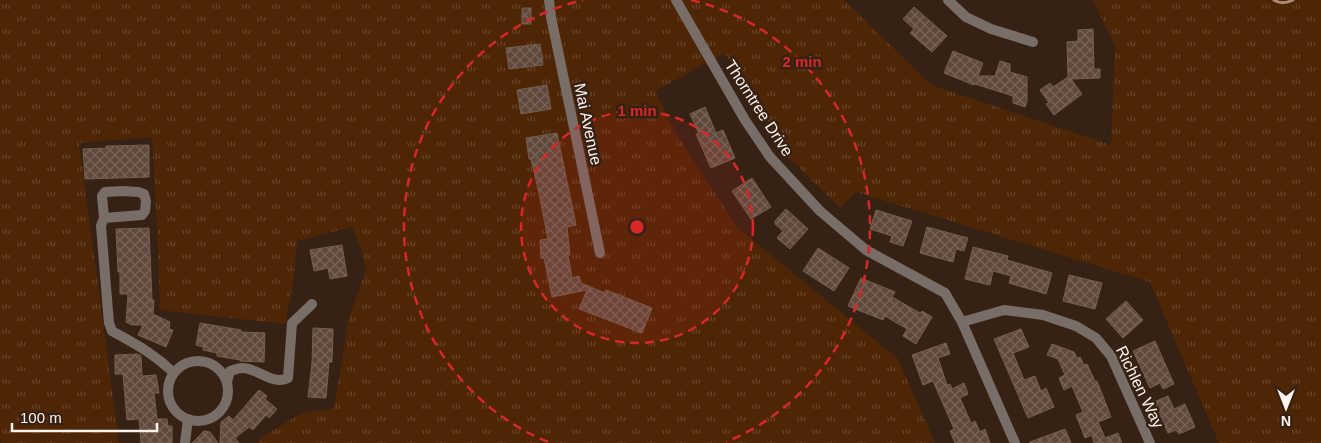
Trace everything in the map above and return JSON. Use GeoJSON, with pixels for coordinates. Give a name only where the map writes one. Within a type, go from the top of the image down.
{"type":"FeatureCollection","features":[{"type":"Feature","properties":{"kind":"street","name":"Mai Avenue"},"geometry":{"type":"LineString","coordinates":[[549,0],[552,26],[600,253]]}},
{"type":"Feature","properties":{"kind":"street","name":"Thorntree Drive"},"geometry":{"type":"LineString","coordinates":[[676,0],[746,120],[770,157],[820,211],[866,250],[945,293],[962,322],[1015,443]]}},
{"type":"Feature","properties":{"kind":"street"},"geometry":{"type":"LineString","coordinates":[[948,0],[966,16],[990,29],[1033,42]]}},
{"type":"Feature","properties":{"kind":"street"},"geometry":{"type":"LineString","coordinates":[[104,218],[142,215],[146,206],[144,194],[138,192],[105,192],[102,196],[104,218],[101,226],[109,323],[112,331],[147,350],[174,373]]}},
{"type":"Feature","properties":{"kind":"street"},"geometry":{"type":"LineString","coordinates":[[227,382],[230,371],[241,368],[262,373],[274,380],[282,381],[288,378],[292,323],[312,304]]}},
{"type":"Feature","properties":{"kind":"street","name":"Richlen Way"},"geometry":{"type":"LineString","coordinates":[[962,322],[1004,310],[1043,315],[1076,326],[1096,338],[1111,356],[1150,443]]}},
{"type":"Feature","properties":{"kind":"street"},"geometry":{"type":"LineString","coordinates":[[198,360],[208,362],[223,374],[227,382],[227,401],[222,409],[207,419],[198,421],[180,415],[169,400],[169,381],[180,366],[189,362],[198,360]]}},
{"type":"Feature","properties":{"kind":"street"},"geometry":{"type":"LineString","coordinates":[[185,443],[188,419]]}},
{"type":"Feature","properties":{"kind":"green space"},"geometry":{"type":"Polygon","coordinates":[[[0,0],[844,0],[931,85],[1111,145],[1115,46],[1093,0],[1321,0],[1321,443],[1219,443],[1150,282],[856,192],[840,208],[779,148],[725,53],[655,91],[673,129],[737,227],[898,359],[935,443],[259,443],[259,439],[300,414],[334,408],[349,318],[366,270],[362,251],[352,227],[297,241],[293,284],[285,324],[160,310],[152,137],[79,143],[119,443],[2,443],[0,439],[0,0]]]}},
{"type":"Feature","properties":{"kind":"building"},"geometry":{"type":"Polygon","coordinates":[[[914,7],[947,36],[932,52],[910,33],[914,29],[903,19],[914,7]]]}},
{"type":"Feature","properties":{"kind":"building"},"geometry":{"type":"Polygon","coordinates":[[[522,8],[531,8],[531,24],[522,24],[522,8]]]}},
{"type":"Feature","properties":{"kind":"building"},"geometry":{"type":"Polygon","coordinates":[[[1093,29],[1094,69],[1100,69],[1100,78],[1071,79],[1082,94],[1054,115],[1046,104],[1049,103],[1040,90],[1050,83],[1053,87],[1068,77],[1067,42],[1078,41],[1078,30],[1093,29]]]}},
{"type":"Feature","properties":{"kind":"building"},"geometry":{"type":"Polygon","coordinates":[[[540,44],[543,65],[509,69],[506,48],[540,44]]]}},
{"type":"Feature","properties":{"kind":"building"},"geometry":{"type":"Polygon","coordinates":[[[953,51],[983,63],[978,76],[995,76],[1000,61],[1010,64],[1010,72],[1027,77],[1027,101],[1025,107],[1013,103],[1013,96],[974,85],[944,73],[953,51]]]}},
{"type":"Feature","properties":{"kind":"building"},"geometry":{"type":"Polygon","coordinates":[[[547,85],[551,109],[521,114],[517,90],[547,85]]]}},
{"type":"Feature","properties":{"kind":"building"},"geometry":{"type":"Polygon","coordinates":[[[705,107],[716,133],[723,130],[735,158],[711,168],[696,134],[699,134],[690,114],[705,107]]]}},
{"type":"Feature","properties":{"kind":"building"},"geometry":{"type":"Polygon","coordinates":[[[557,133],[576,225],[567,227],[570,255],[568,255],[572,278],[579,276],[581,283],[605,293],[606,290],[652,308],[642,333],[579,309],[587,290],[552,297],[544,258],[541,258],[540,240],[548,239],[537,184],[531,159],[529,159],[526,138],[557,133]]]}},
{"type":"Feature","properties":{"kind":"building"},"geometry":{"type":"Polygon","coordinates":[[[149,145],[149,177],[85,179],[83,149],[107,148],[106,146],[149,145]]]}},
{"type":"Feature","properties":{"kind":"building"},"geometry":{"type":"Polygon","coordinates":[[[752,178],[771,207],[751,219],[732,191],[752,178]]]}},
{"type":"Feature","properties":{"kind":"building"},"geometry":{"type":"Polygon","coordinates":[[[786,209],[808,229],[790,249],[777,238],[783,231],[775,224],[775,221],[786,209]]]}},
{"type":"Feature","properties":{"kind":"building"},"geometry":{"type":"Polygon","coordinates":[[[876,210],[912,221],[903,246],[890,242],[892,236],[870,229],[876,210]]]}},
{"type":"Feature","properties":{"kind":"building"},"geometry":{"type":"Polygon","coordinates":[[[927,227],[968,238],[964,251],[956,249],[953,262],[920,253],[927,227]]]}},
{"type":"Feature","properties":{"kind":"building"},"geometry":{"type":"Polygon","coordinates":[[[149,228],[152,300],[154,300],[153,314],[170,322],[169,329],[173,330],[166,347],[138,335],[143,325],[132,325],[126,322],[128,294],[120,294],[116,229],[149,228]]]}},
{"type":"Feature","properties":{"kind":"building"},"geometry":{"type":"Polygon","coordinates":[[[342,245],[347,276],[330,279],[328,268],[314,271],[310,250],[342,245]]]}},
{"type":"Feature","properties":{"kind":"building"},"geometry":{"type":"Polygon","coordinates":[[[973,247],[1008,256],[1007,260],[1052,273],[1046,294],[1009,283],[1011,276],[993,271],[990,285],[965,279],[973,247]]]}},
{"type":"Feature","properties":{"kind":"building"},"geometry":{"type":"Polygon","coordinates":[[[818,248],[849,268],[834,291],[803,271],[818,248]]]}},
{"type":"Feature","properties":{"kind":"building"},"geometry":{"type":"Polygon","coordinates":[[[1069,275],[1102,283],[1095,309],[1063,301],[1069,275]]]}},
{"type":"Feature","properties":{"kind":"building"},"geometry":{"type":"Polygon","coordinates":[[[861,278],[895,292],[892,297],[920,313],[922,311],[932,317],[916,344],[903,336],[907,329],[885,316],[883,320],[848,306],[861,278]]]}},
{"type":"Feature","properties":{"kind":"building"},"geometry":{"type":"Polygon","coordinates":[[[1126,301],[1143,320],[1123,338],[1106,319],[1126,301]]]}},
{"type":"Feature","properties":{"kind":"building"},"geometry":{"type":"Polygon","coordinates":[[[200,323],[241,330],[241,332],[265,333],[264,362],[240,361],[217,356],[217,353],[203,350],[203,347],[196,345],[200,323]]]}},
{"type":"Feature","properties":{"kind":"building"},"geometry":{"type":"Polygon","coordinates":[[[313,328],[333,329],[332,362],[329,362],[326,398],[308,397],[312,363],[313,328]]]}},
{"type":"Feature","properties":{"kind":"building"},"geometry":{"type":"Polygon","coordinates":[[[1021,329],[1029,347],[1013,353],[1024,380],[1035,376],[1041,391],[1046,388],[1054,407],[1028,418],[994,339],[1021,329]]]}},
{"type":"Feature","properties":{"kind":"building"},"geometry":{"type":"Polygon","coordinates":[[[1155,341],[1174,384],[1163,389],[1160,383],[1150,388],[1133,351],[1155,341]]]}},
{"type":"Feature","properties":{"kind":"building"},"geometry":{"type":"Polygon","coordinates":[[[946,343],[950,354],[938,358],[947,385],[950,384],[952,389],[964,383],[968,394],[960,398],[971,423],[975,421],[980,432],[985,429],[990,443],[955,443],[950,431],[954,429],[933,381],[923,385],[912,355],[946,343]]]}},
{"type":"Feature","properties":{"kind":"building"},"geometry":{"type":"Polygon","coordinates":[[[1052,344],[1074,352],[1077,358],[1080,357],[1084,365],[1087,364],[1095,381],[1097,381],[1111,417],[1098,422],[1105,438],[1118,433],[1122,443],[1094,443],[1092,435],[1085,438],[1076,415],[1083,412],[1072,386],[1064,390],[1059,378],[1065,375],[1058,359],[1047,355],[1052,344]]]}},
{"type":"Feature","properties":{"kind":"building"},"geometry":{"type":"Polygon","coordinates":[[[138,354],[141,356],[142,376],[156,375],[159,393],[154,393],[157,419],[167,419],[168,426],[172,426],[172,443],[141,443],[139,419],[127,420],[123,374],[115,374],[115,355],[138,354]]]}},
{"type":"Feature","properties":{"kind":"building"},"geometry":{"type":"Polygon","coordinates":[[[259,390],[267,396],[265,399],[277,409],[269,418],[266,415],[253,430],[249,427],[235,438],[239,443],[220,443],[221,422],[229,416],[233,420],[259,390]]]}},
{"type":"Feature","properties":{"kind":"building"},"geometry":{"type":"Polygon","coordinates":[[[1168,396],[1174,409],[1185,404],[1195,427],[1179,434],[1176,430],[1168,433],[1154,402],[1168,396]]]}},
{"type":"Feature","properties":{"kind":"building"},"geometry":{"type":"Polygon","coordinates":[[[1065,429],[1071,443],[1030,443],[1030,442],[1065,429]]]}},
{"type":"Feature","properties":{"kind":"building"},"geometry":{"type":"Polygon","coordinates":[[[204,431],[210,432],[218,443],[192,443],[204,431]]]}},
{"type":"Feature","properties":{"kind":"waterway"},"geometry":{"type":"LineString","coordinates":[[1274,0],[1284,3],[1293,0]]}}]}
